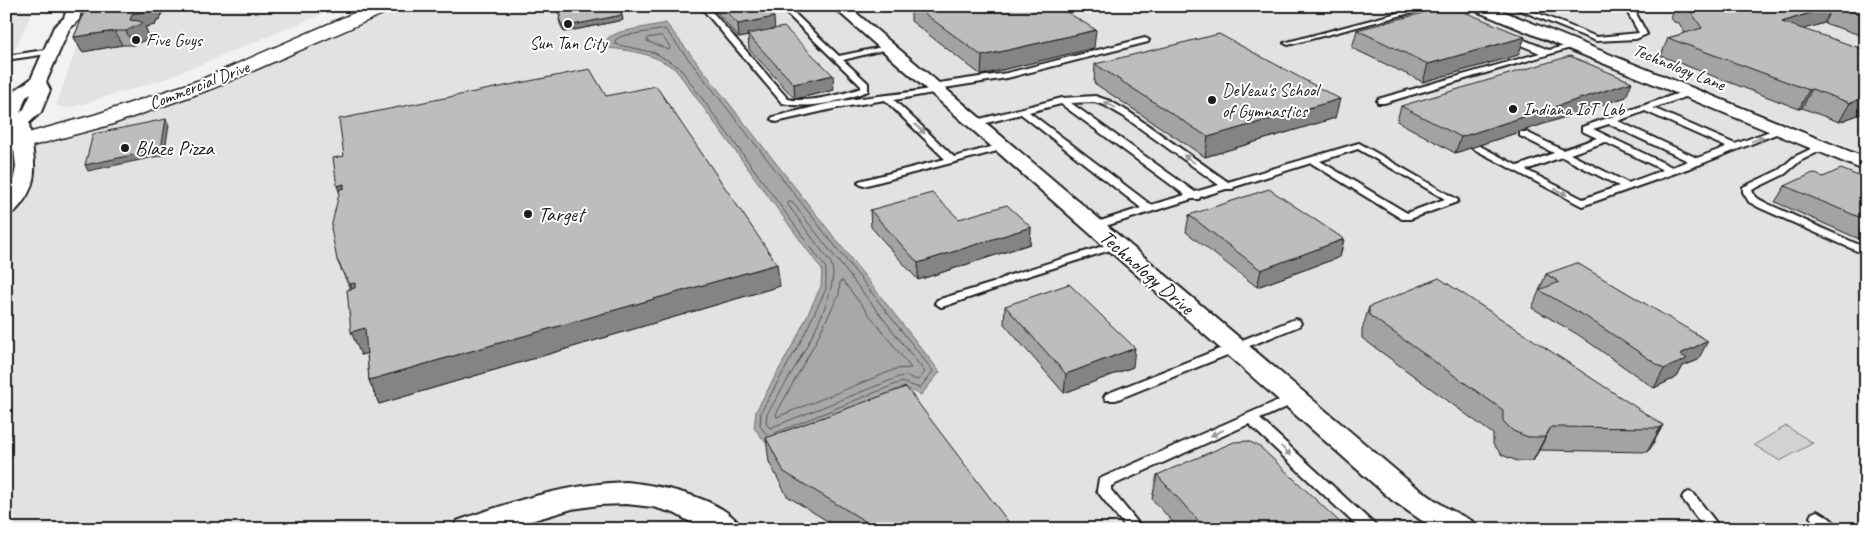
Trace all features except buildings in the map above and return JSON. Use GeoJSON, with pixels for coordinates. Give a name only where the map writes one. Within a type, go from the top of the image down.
{"type":"FeatureCollection","features":[{"type":"Feature","properties":{"kind":"street"},"geometry":{"type":"LineString","coordinates":[[62,27],[58,22],[64,6]]}},
{"type":"Feature","properties":{"kind":"street"},"geometry":{"type":"LineString","coordinates":[[6,209],[19,194],[25,182],[27,170],[14,128],[32,112],[41,90],[38,82],[62,27],[71,20],[75,6]]}},
{"type":"Feature","properties":{"kind":"street","name":"Commercial Drive"},"geometry":{"type":"LineString","coordinates":[[14,128],[114,103],[193,76],[360,6]]}},
{"type":"Feature","properties":{"kind":"street","name":"Commercial Drive"},"geometry":{"type":"LineString","coordinates":[[14,128],[102,120],[207,84],[386,6]]}},
{"type":"Feature","properties":{"kind":"street","name":"Technology Drive"},"geometry":{"type":"LineString","coordinates":[[838,6],[1402,492],[1432,522],[1462,529]]}},
{"type":"Feature","properties":{"kind":"street","name":"Technology Lane"},"geometry":{"type":"LineString","coordinates":[[1476,6],[1866,165]]}},
{"type":"Feature","properties":{"kind":"street"},"geometry":{"type":"LineString","coordinates":[[468,529],[554,501],[577,496],[615,492],[651,496],[681,504],[728,529]]}},
{"type":"Feature","properties":{"kind":"lane"},"geometry":{"type":"LineString","coordinates":[[703,6],[786,101],[794,104],[865,89],[865,85],[782,6]]}},
{"type":"Feature","properties":{"kind":"lane"},"geometry":{"type":"LineString","coordinates":[[1288,43],[1435,6],[1444,10]]}},
{"type":"Feature","properties":{"kind":"lane"},"geometry":{"type":"LineString","coordinates":[[1514,6],[1588,36],[1604,40],[1636,37],[1643,34],[1628,6]]}},
{"type":"Feature","properties":{"kind":"lane"},"geometry":{"type":"LineString","coordinates":[[1505,35],[1548,53]]}},
{"type":"Feature","properties":{"kind":"lane"},"geometry":{"type":"LineString","coordinates":[[776,119],[837,105],[887,98],[1007,75],[1145,40]]}},
{"type":"Feature","properties":{"kind":"lane"},"geometry":{"type":"LineString","coordinates":[[1381,101],[1573,46]]}},
{"type":"Feature","properties":{"kind":"lane"},"geometry":{"type":"LineString","coordinates":[[837,59],[887,48]]}},
{"type":"Feature","properties":{"kind":"lane"},"geometry":{"type":"LineString","coordinates":[[7,60],[51,51]]}},
{"type":"Feature","properties":{"kind":"lane"},"geometry":{"type":"LineString","coordinates":[[1673,171],[1584,129],[1688,93]]}},
{"type":"Feature","properties":{"kind":"lane"},"geometry":{"type":"LineString","coordinates":[[887,98],[952,161]]}},
{"type":"Feature","properties":{"kind":"lane"},"geometry":{"type":"LineString","coordinates":[[975,123],[1062,101],[1095,99],[1108,103],[1229,187]]}},
{"type":"Feature","properties":{"kind":"lane"},"geometry":{"type":"LineString","coordinates":[[1062,101],[1194,197]]}},
{"type":"Feature","properties":{"kind":"lane"},"geometry":{"type":"LineString","coordinates":[[1645,108],[1734,147]]}},
{"type":"Feature","properties":{"kind":"lane"},"geometry":{"type":"LineString","coordinates":[[1022,111],[1149,210]]}},
{"type":"Feature","properties":{"kind":"lane"},"geometry":{"type":"LineString","coordinates":[[1608,120],[1698,162]]}},
{"type":"Feature","properties":{"kind":"lane"},"geometry":{"type":"LineString","coordinates":[[1477,148],[1582,203],[1781,130]]}},
{"type":"Feature","properties":{"kind":"lane"},"geometry":{"type":"LineString","coordinates":[[1522,134],[1628,187]]}},
{"type":"Feature","properties":{"kind":"lane"},"geometry":{"type":"LineString","coordinates":[[1518,169],[1605,139]]}},
{"type":"Feature","properties":{"kind":"lane"},"geometry":{"type":"LineString","coordinates":[[1095,226],[1229,187],[1359,146],[1453,200],[1406,217],[1314,161]]}},
{"type":"Feature","properties":{"kind":"lane"},"geometry":{"type":"LineString","coordinates":[[862,183],[1002,147]]}},
{"type":"Feature","properties":{"kind":"lane"},"geometry":{"type":"LineString","coordinates":[[1822,147],[1797,159],[1782,172],[1747,189],[1747,194],[1764,206],[1866,252]]}},
{"type":"Feature","properties":{"kind":"lane"},"geometry":{"type":"LineString","coordinates":[[941,303],[1116,245]]}},
{"type":"Feature","properties":{"kind":"lane"},"geometry":{"type":"LineString","coordinates":[[1111,397],[1295,323]]}},
{"type":"Feature","properties":{"kind":"lane"},"geometry":{"type":"LineString","coordinates":[[1136,529],[1104,491],[1104,483],[1293,399]]}},
{"type":"Feature","properties":{"kind":"lane"},"geometry":{"type":"LineString","coordinates":[[1251,418],[1370,529]]}},
{"type":"Feature","properties":{"kind":"lane"},"geometry":{"type":"LineString","coordinates":[[1689,498],[1714,529]]}},
{"type":"Feature","properties":{"kind":"lane"},"geometry":{"type":"LineString","coordinates":[[1817,517],[1832,529]]}},
{"type":"Feature","properties":{"kind":"shaded area"},"geometry":{"type":"Polygon","coordinates":[[[35,6],[6,67],[6,10],[35,6]]]}},
{"type":"Feature","properties":{"kind":"shaded area"},"geometry":{"type":"Polygon","coordinates":[[[91,6],[342,6],[162,80],[69,108],[56,106],[91,6]]]}},
{"type":"Feature","properties":{"kind":"shaded area"},"geometry":{"type":"Polygon","coordinates":[[[406,6],[1491,6],[1866,156],[1866,529],[6,529],[6,151],[268,64],[341,35],[406,6]]]}},
{"type":"Feature","properties":{"kind":"shaded area"},"geometry":{"type":"Polygon","coordinates":[[[1496,6],[1866,6],[1866,154],[1496,6]]]}},
{"type":"Feature","properties":{"kind":"shaded area"},"geometry":{"type":"Polygon","coordinates":[[[1786,426],[1813,443],[1780,461],[1754,445],[1786,426]]]}},
{"type":"Feature","properties":{"kind":"water"},"geometry":{"type":"Polygon","coordinates":[[[666,23],[940,372],[921,395],[903,387],[766,443],[754,428],[756,411],[797,337],[821,286],[822,270],[676,70],[650,56],[632,51],[602,47],[609,37],[620,32],[666,23]]]}},
{"type":"Feature","properties":{"kind":"place","name":"Sun Tan City"},"geometry":{"type":"Point","coordinates":[568,24]}},
{"type":"Feature","properties":{"kind":"place","name":"Five Guys"},"geometry":{"type":"Point","coordinates":[136,40]}},
{"type":"Feature","properties":{"kind":"place","name":"DeVeau's School of Gymnastics"},"geometry":{"type":"Point","coordinates":[1212,100]}},
{"type":"Feature","properties":{"kind":"place","name":"Indiana IoT Lab"},"geometry":{"type":"Point","coordinates":[1513,109]}},
{"type":"Feature","properties":{"kind":"place","name":"Blaze Pizza"},"geometry":{"type":"Point","coordinates":[125,148]}},
{"type":"Feature","properties":{"kind":"place","name":"Target"},"geometry":{"type":"Point","coordinates":[528,214]}}]}
